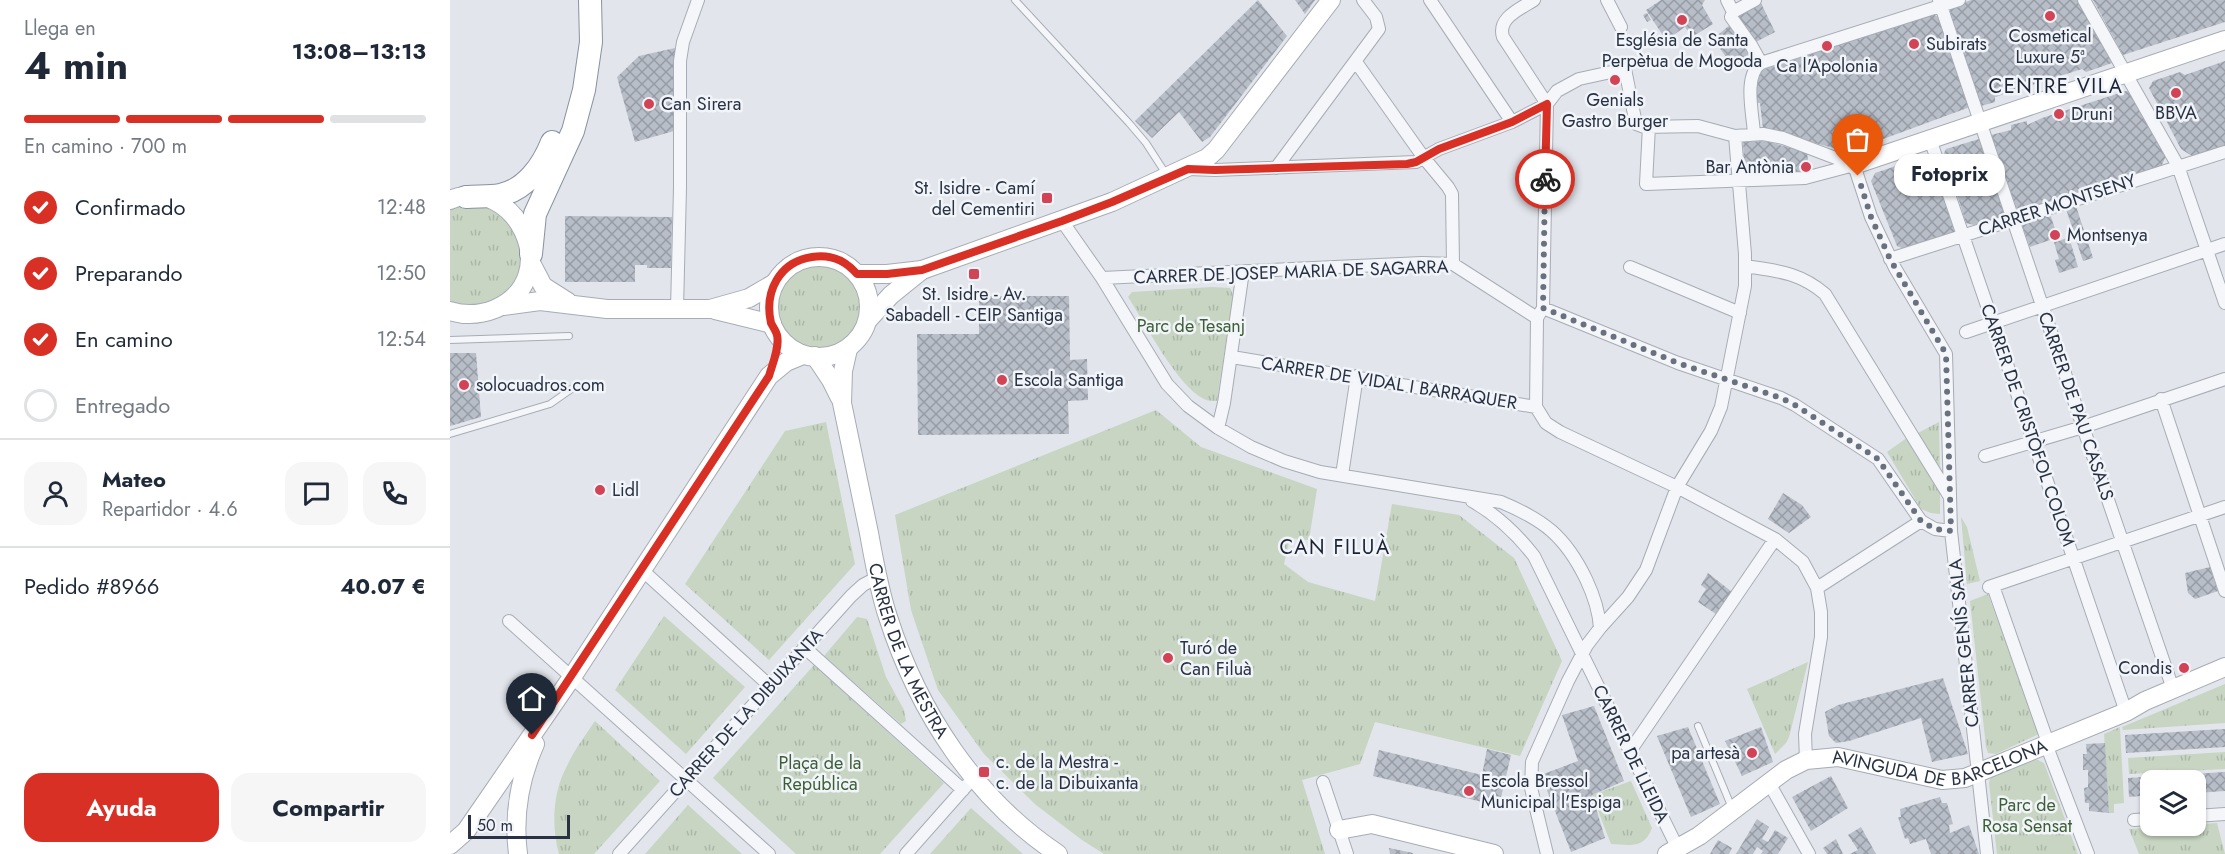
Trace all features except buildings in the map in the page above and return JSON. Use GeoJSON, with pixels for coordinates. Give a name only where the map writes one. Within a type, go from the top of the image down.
{"type":"FeatureCollection","features":[{"type":"Feature","properties":{"kind":"highway"},"geometry":{"type":"LineString","coordinates":[[458,199],[500,195],[513,190],[531,177],[542,163],[558,126],[574,67],[579,0]]}},
{"type":"Feature","properties":{"kind":"highway"},"geometry":{"type":"LineString","coordinates":[[531,258],[535,214],[573,130],[584,90],[591,42],[590,0]]}},
{"type":"Feature","properties":{"kind":"main road"},"geometry":{"type":"LineString","coordinates":[[857,274],[887,274],[922,270],[1062,221],[1188,169],[1216,150],[1331,0]]}},
{"type":"Feature","properties":{"kind":"main road"},"geometry":{"type":"LineString","coordinates":[[1854,165],[2225,40]]}},
{"type":"Feature","properties":{"kind":"main road"},"geometry":{"type":"LineString","coordinates":[[458,199],[479,197],[492,201],[511,213],[524,231],[531,258],[543,286],[578,307]]}},
{"type":"Feature","properties":{"kind":"main road"},"geometry":{"type":"LineString","coordinates":[[769,376],[775,330],[769,301],[773,284],[781,273],[798,261],[809,257],[834,258],[846,263],[857,274],[866,289],[869,300],[868,320]]}},
{"type":"Feature","properties":{"kind":"main road"},"geometry":{"type":"LineString","coordinates":[[503,306],[523,286],[531,258]]}},
{"type":"Feature","properties":{"kind":"main road"},"geometry":{"type":"LineString","coordinates":[[450,845],[466,831],[572,677],[769,376],[786,362],[809,356],[831,355],[848,349],[859,338],[868,320],[891,296],[922,270]]}},
{"type":"Feature","properties":{"kind":"main road"},"geometry":{"type":"LineString","coordinates":[[450,311],[476,315],[503,306],[540,301],[578,307],[637,310],[710,309],[749,298],[773,284]]}},
{"type":"Feature","properties":{"kind":"main road"},"geometry":{"type":"LineString","coordinates":[[710,309],[775,330],[793,350],[809,356]]}},
{"type":"Feature","properties":{"kind":"main road","name":"CARRER DE LA MESTRA"},"geometry":{"type":"LineString","coordinates":[[848,349],[843,371],[842,403],[878,577],[897,645],[920,696],[969,784],[1058,854]]}},
{"type":"Feature","properties":{"kind":"main road","name":"CARRER DE LA MESTRA"},"geometry":{"type":"LineString","coordinates":[[809,356],[831,380],[842,403]]}},
{"type":"Feature","properties":{"kind":"main road","name":"AVINGUDA DE BARCELONA"},"geometry":{"type":"LineString","coordinates":[[1675,852],[1786,770],[1806,760],[1838,757],[1942,780],[1965,778],[2127,712],[2145,701],[2225,667]]}},
{"type":"Feature","properties":{"kind":"main road"},"geometry":{"type":"LineString","coordinates":[[518,854],[517,803],[525,766],[572,677]]}},
{"type":"Feature","properties":{"kind":"main road"},"geometry":{"type":"LineString","coordinates":[[1339,830],[1372,824],[1494,854]]}},
{"type":"Feature","properties":{"kind":"main road"},"geometry":{"type":"LineString","coordinates":[[459,854],[466,831]]}},
{"type":"Feature","properties":{"kind":"street"},"geometry":{"type":"LineString","coordinates":[[677,309],[680,61],[683,42],[698,0]]}},
{"type":"Feature","properties":{"kind":"street"},"geometry":{"type":"LineString","coordinates":[[1276,168],[1379,29],[1376,17],[1364,0]]}},
{"type":"Feature","properties":{"kind":"street"},"geometry":{"type":"LineString","coordinates":[[1430,0],[1512,122]]}},
{"type":"Feature","properties":{"kind":"street"},"geometry":{"type":"LineString","coordinates":[[1534,0],[1503,22],[1500,29],[1503,38],[1547,104],[1536,407]]}},
{"type":"Feature","properties":{"kind":"street"},"geometry":{"type":"LineString","coordinates":[[1607,0],[1621,27]]}},
{"type":"Feature","properties":{"kind":"street"},"geometry":{"type":"LineString","coordinates":[[1727,0],[1733,12],[1731,17],[1761,63]]}},
{"type":"Feature","properties":{"kind":"street"},"geometry":{"type":"LineString","coordinates":[[1733,12],[1755,0]]}},
{"type":"Feature","properties":{"kind":"street"},"geometry":{"type":"LineString","coordinates":[[1754,134],[1750,82],[1752,72],[1761,63],[1940,3],[1959,0]]}},
{"type":"Feature","properties":{"kind":"street"},"geometry":{"type":"LineString","coordinates":[[2084,0],[2178,166],[2225,303]]}},
{"type":"Feature","properties":{"kind":"street","name":"CARRER DE PAU CASALS"},"geometry":{"type":"LineString","coordinates":[[1940,3],[2174,689]]}},
{"type":"Feature","properties":{"kind":"street"},"geometry":{"type":"LineString","coordinates":[[1356,62],[1452,194],[1453,264]]}},
{"type":"Feature","properties":{"kind":"street"},"geometry":{"type":"LineString","coordinates":[[1188,169],[1407,164],[1425,158],[1439,149],[1512,122],[1547,104],[1557,91],[1579,79],[1625,69],[1636,124],[1698,126],[1736,136],[1754,134],[1783,138],[1854,165]]}},
{"type":"Feature","properties":{"kind":"street"},"geometry":{"type":"LineString","coordinates":[[1649,126],[1646,184],[1805,178],[1854,165]]}},
{"type":"Feature","properties":{"kind":"street"},"geometry":{"type":"LineString","coordinates":[[1547,854],[1531,788],[1530,769],[1536,752],[1568,681],[1583,654],[1600,628],[1628,597],[1646,570],[1677,487],[1711,431],[1721,407],[1745,286],[1736,136]]}},
{"type":"Feature","properties":{"kind":"street","name":"CARRER DE CRISTÒFOL COLOM"},"geometry":{"type":"LineString","coordinates":[[1930,139],[2127,712]]}},
{"type":"Feature","properties":{"kind":"street","name":"CARRER MONTSENY"},"geometry":{"type":"LineString","coordinates":[[1890,259],[2012,218],[2225,152]]}},
{"type":"Feature","properties":{"kind":"street"},"geometry":{"type":"LineString","coordinates":[[1825,155],[1827,167],[1825,174]]}},
{"type":"Feature","properties":{"kind":"street","name":"CARRER GENÍS SALA"},"geometry":{"type":"LineString","coordinates":[[1854,165],[1871,217],[1890,259],[1946,354],[1951,531],[1987,854]]}},
{"type":"Feature","properties":{"kind":"street"},"geometry":{"type":"LineString","coordinates":[[1062,221],[1102,278],[1167,384],[1188,406],[1218,428],[1251,447],[1284,461],[1320,472],[1501,502],[1526,512],[1551,530],[1568,547],[1578,562],[1599,610],[1600,628]]}},
{"type":"Feature","properties":{"kind":"street"},"geometry":{"type":"LineString","coordinates":[[1966,332],[2225,244]]}},
{"type":"Feature","properties":{"kind":"street","name":"CARRER DE JOSEP MARIA DE SAGARRA"},"geometry":{"type":"LineString","coordinates":[[1102,278],[1422,263],[1453,264],[1540,313],[1795,405],[1878,459],[1921,521]]}},
{"type":"Feature","properties":{"kind":"street"},"geometry":{"type":"LineString","coordinates":[[1745,266],[1800,276],[1824,294],[1950,498]]}},
{"type":"Feature","properties":{"kind":"street"},"geometry":{"type":"LineString","coordinates":[[1630,267],[1740,313]]}},
{"type":"Feature","properties":{"kind":"street"},"geometry":{"type":"LineString","coordinates":[[1218,428],[1232,357],[1243,271]]}},
{"type":"Feature","properties":{"kind":"street","name":"CARRER DE VIDAL I BARRAQUER"},"geometry":{"type":"LineString","coordinates":[[1232,357],[1536,407],[1546,423],[1560,432],[1677,487],[1775,539],[1803,562],[1817,588],[1821,612],[1821,637],[1805,734],[1806,760]]}},
{"type":"Feature","properties":{"kind":"street"},"geometry":{"type":"LineString","coordinates":[[1342,475],[1357,376]]}},
{"type":"Feature","properties":{"kind":"street"},"geometry":{"type":"LineString","coordinates":[[1985,456],[2083,427],[2225,379]]}},
{"type":"Feature","properties":{"kind":"street"},"geometry":{"type":"LineString","coordinates":[[2161,399],[2225,591]]}},
{"type":"Feature","properties":{"kind":"street","name":"CARRER DE LLEIDA"},"geometry":{"type":"LineString","coordinates":[[1463,497],[1485,509],[1513,530],[1534,556],[1630,751],[1675,852]]}},
{"type":"Feature","properties":{"kind":"street"},"geometry":{"type":"LineString","coordinates":[[2088,854],[2049,752],[2048,743],[1991,586],[2225,507]]}},
{"type":"Feature","properties":{"kind":"street"},"geometry":{"type":"LineString","coordinates":[[1817,588],[1921,521],[1935,529],[1951,531]]}},
{"type":"Feature","properties":{"kind":"street"},"geometry":{"type":"LineString","coordinates":[[1630,751],[1775,539]]}},
{"type":"Feature","properties":{"kind":"street"},"geometry":{"type":"LineString","coordinates":[[642,570],[770,686]]}},
{"type":"Feature","properties":{"kind":"street","name":"CARRER DE LA DIBUIXANTA"},"geometry":{"type":"LineString","coordinates":[[619,854],[851,596],[863,585],[878,577]]}},
{"type":"Feature","properties":{"kind":"street"},"geometry":{"type":"LineString","coordinates":[[509,621],[769,854]]}},
{"type":"Feature","properties":{"kind":"street"},"geometry":{"type":"LineString","coordinates":[[804,647],[969,784],[906,854]]}},
{"type":"Feature","properties":{"kind":"street"},"geometry":{"type":"LineString","coordinates":[[1323,782],[1347,854]]}},
{"type":"Feature","properties":{"kind":"street"},"geometry":{"type":"LineString","coordinates":[[1768,783],[1809,854]]}},
{"type":"Feature","properties":{"kind":"street"},"geometry":{"type":"LineString","coordinates":[[2206,815],[2225,814]]}},
{"type":"Feature","properties":{"kind":"street"},"geometry":{"type":"LineString","coordinates":[[2134,820],[2140,820]]}},
{"type":"Feature","properties":{"kind":"lane"},"geometry":{"type":"LineString","coordinates":[[1015,0],[1129,123],[1169,177]]}},
{"type":"Feature","properties":{"kind":"lane"},"geometry":{"type":"LineString","coordinates":[[450,340],[569,336]]}},
{"type":"Feature","properties":{"kind":"lane"},"geometry":{"type":"LineString","coordinates":[[450,434],[550,404],[573,388]]}},
{"type":"Feature","properties":{"kind":"lane"},"geometry":{"type":"LineString","coordinates":[[1698,726],[1733,811]]}},
{"type":"Feature","properties":{"kind":"green space"},"geometry":{"type":"Polygon","coordinates":[[[479,197],[529,241],[510,301],[450,311],[450,200],[479,197]]]}},
{"type":"Feature","properties":{"kind":"green space"},"geometry":{"type":"Polygon","coordinates":[[[819,256],[847,264],[861,278],[869,306],[861,334],[847,348],[819,356],[791,348],[777,334],[769,306],[777,278],[791,264],[819,256]]]}},
{"type":"Feature","properties":{"kind":"green space","name":"Parc de Tesanj"},"geometry":{"type":"Polygon","coordinates":[[[1230,288],[1233,295],[1217,401],[1204,399],[1183,381],[1162,353],[1128,297],[1132,292],[1230,288]]]}},
{"type":"Feature","properties":{"kind":"green space"},"geometry":{"type":"Polygon","coordinates":[[[1156,410],[1201,447],[1317,489],[1309,540],[1290,538],[1284,564],[1308,582],[1375,601],[1392,504],[1459,515],[1514,558],[1562,661],[1520,756],[1375,722],[1360,764],[1302,780],[1325,854],[1104,854],[1036,805],[984,754],[938,690],[911,610],[895,515],[1156,410]]]}},
{"type":"Feature","properties":{"kind":"green space"},"geometry":{"type":"Polygon","coordinates":[[[826,422],[855,564],[769,660],[685,584],[785,431],[826,422]]]}},
{"type":"Feature","properties":{"kind":"green space"},"geometry":{"type":"Polygon","coordinates":[[[1939,422],[1940,475],[1916,434],[1939,422]]]}},
{"type":"Feature","properties":{"kind":"green space"},"geometry":{"type":"Polygon","coordinates":[[[1908,437],[1940,492],[1940,514],[1921,509],[1887,452],[1908,437]]]}},
{"type":"Feature","properties":{"kind":"green space"},"geometry":{"type":"Polygon","coordinates":[[[1961,517],[1967,527],[1980,581],[1967,584],[1961,517]]]}},
{"type":"Feature","properties":{"kind":"green space"},"geometry":{"type":"Polygon","coordinates":[[[1988,594],[2039,734],[1996,754],[1988,753],[1986,747],[1970,601],[1988,594]]]}},
{"type":"Feature","properties":{"kind":"green space"},"geometry":{"type":"Polygon","coordinates":[[[664,616],[745,687],[686,754],[615,690],[664,616]]]}},
{"type":"Feature","properties":{"kind":"green space"},"geometry":{"type":"Polygon","coordinates":[[[857,617],[867,619],[886,677],[904,710],[906,721],[901,724],[824,656],[857,617]]]}},
{"type":"Feature","properties":{"kind":"green space"},"geometry":{"type":"Polygon","coordinates":[[[1808,662],[1789,737],[1775,754],[1747,689],[1808,662]]]}},
{"type":"Feature","properties":{"kind":"green space","name":"Plaça de la República"},"geometry":{"type":"Polygon","coordinates":[[[814,665],[944,783],[880,854],[796,854],[713,778],[814,665]]]}},
{"type":"Feature","properties":{"kind":"green space"},"geometry":{"type":"Polygon","coordinates":[[[2225,684],[2225,723],[2123,730],[2122,727],[2225,684]]]}},
{"type":"Feature","properties":{"kind":"green space"},"geometry":{"type":"Polygon","coordinates":[[[595,721],[660,781],[594,854],[559,854],[554,820],[556,797],[562,776],[573,754],[595,721]]]}},
{"type":"Feature","properties":{"kind":"green space"},"geometry":{"type":"Polygon","coordinates":[[[2120,727],[2124,803],[2114,804],[2114,813],[2109,813],[2104,734],[2120,727]]]}},
{"type":"Feature","properties":{"kind":"green space"},"geometry":{"type":"Polygon","coordinates":[[[2225,752],[2225,769],[2140,770],[2140,773],[2129,774],[2128,758],[2225,752]]]}},
{"type":"Feature","properties":{"kind":"green space","name":"Parc de Rosa Sensat"},"geometry":{"type":"Polygon","coordinates":[[[2033,758],[2044,763],[2078,854],[1997,854],[1989,783],[1991,776],[2033,758]]]}},
{"type":"Feature","properties":{"kind":"green space"},"geometry":{"type":"Polygon","coordinates":[[[1631,781],[1652,828],[1641,843],[1611,844],[1592,795],[1631,781]]]}},
{"type":"Feature","properties":{"kind":"green space"},"geometry":{"type":"Polygon","coordinates":[[[688,805],[742,854],[645,854],[688,805]]]}},
{"type":"Feature","properties":{"kind":"green space"},"geometry":{"type":"Polygon","coordinates":[[[971,808],[1023,854],[930,854],[971,808]]]}},
{"type":"Feature","properties":{"kind":"green space"},"geometry":{"type":"Polygon","coordinates":[[[2217,823],[2225,854],[2139,854],[2129,829],[2140,828],[2140,836],[2206,836],[2206,824],[2217,823]]]}},
{"type":"Feature","properties":{"kind":"way so far"},"geometry":{"type":"LineString","coordinates":[[1545,179],[1543,308],[1678,363],[1781,398],[1795,405],[1878,459],[1916,517],[1935,529],[1951,531],[1946,354],[1890,259],[1871,217],[1858,176]]}},
{"type":"Feature","properties":{"kind":"place","name":"Cosmetical Luxure 5ª"},"geometry":{"type":"Point","coordinates":[2050,16]}},
{"type":"Feature","properties":{"kind":"place","name":"Església de Santa Perpètua de Mogoda"},"geometry":{"type":"Point","coordinates":[1682,20]}},
{"type":"Feature","properties":{"kind":"place","name":"Subirats"},"geometry":{"type":"Point","coordinates":[1914,44]}},
{"type":"Feature","properties":{"kind":"place","name":"Ca l'Apolonia"},"geometry":{"type":"Point","coordinates":[1827,46]}},
{"type":"Feature","properties":{"kind":"place","name":"Genials Gastro Burger"},"geometry":{"type":"Point","coordinates":[1615,80]}},
{"type":"Feature","properties":{"kind":"place","name":"BBVA"},"geometry":{"type":"Point","coordinates":[2176,93]}},
{"type":"Feature","properties":{"kind":"place","name":"Can Sirera"},"geometry":{"type":"Point","coordinates":[649,104]}},
{"type":"Feature","properties":{"kind":"place","name":"Druni"},"geometry":{"type":"Point","coordinates":[2059,114]}},
{"type":"Feature","properties":{"kind":"place","name":"Bar Antònia"},"geometry":{"type":"Point","coordinates":[1806,167]}},
{"type":"Feature","properties":{"kind":"place","name":"Fotoprix"},"geometry":{"type":"Point","coordinates":[1858,176]}},
{"type":"Feature","properties":{"kind":"place","name":"St. Isidre - Camí del Cementiri"},"geometry":{"type":"Point","coordinates":[1047,198]}},
{"type":"Feature","properties":{"kind":"place","name":"Montsenya"},"geometry":{"type":"Point","coordinates":[2055,235]}},
{"type":"Feature","properties":{"kind":"place","name":"St. Isidre - Av. Sabadell - CEIP Santiga"},"geometry":{"type":"Point","coordinates":[974,274]}},
{"type":"Feature","properties":{"kind":"place","name":"Escola Santiga"},"geometry":{"type":"Point","coordinates":[1002,380]}},
{"type":"Feature","properties":{"kind":"place","name":"solocuadros.com"},"geometry":{"type":"Point","coordinates":[464,385]}},
{"type":"Feature","properties":{"kind":"place","name":"Lidl"},"geometry":{"type":"Point","coordinates":[600,490]}},
{"type":"Feature","properties":{"kind":"place","name":"Turó de Can Filuà"},"geometry":{"type":"Point","coordinates":[1168,658]}},
{"type":"Feature","properties":{"kind":"place","name":"Condis"},"geometry":{"type":"Point","coordinates":[2184,668]}},
{"type":"Feature","properties":{"kind":"place","name":"pa artesà"},"geometry":{"type":"Point","coordinates":[1752,753]}},
{"type":"Feature","properties":{"kind":"place","name":"c. de la Mestra - c. de la Dibuixanta"},"geometry":{"type":"Point","coordinates":[984,772]}},
{"type":"Feature","properties":{"kind":"place","name":"Escola Bressol Municipal l'Espiga"},"geometry":{"type":"Point","coordinates":[1469,791]}},
{"type":"Feature","properties":{"kind":"district","name":"CENTRE VILA"},"geometry":{"type":"Point","coordinates":[2056,86]}},
{"type":"Feature","properties":{"kind":"district","name":"CAN FILUÀ"},"geometry":{"type":"Point","coordinates":[1335,547]}},
{"type":"Feature","properties":{"kind":"route"},"geometry":{"type":"LineString","coordinates":[[532,735],[769,376],[778,336],[772,324],[770,292],[781,273],[798,261],[809,257],[834,258],[846,263],[857,274],[887,274],[922,270],[1062,221],[1188,169],[1407,164],[1416,162],[1439,149],[1512,122],[1547,104],[1545,179]]}}]}
